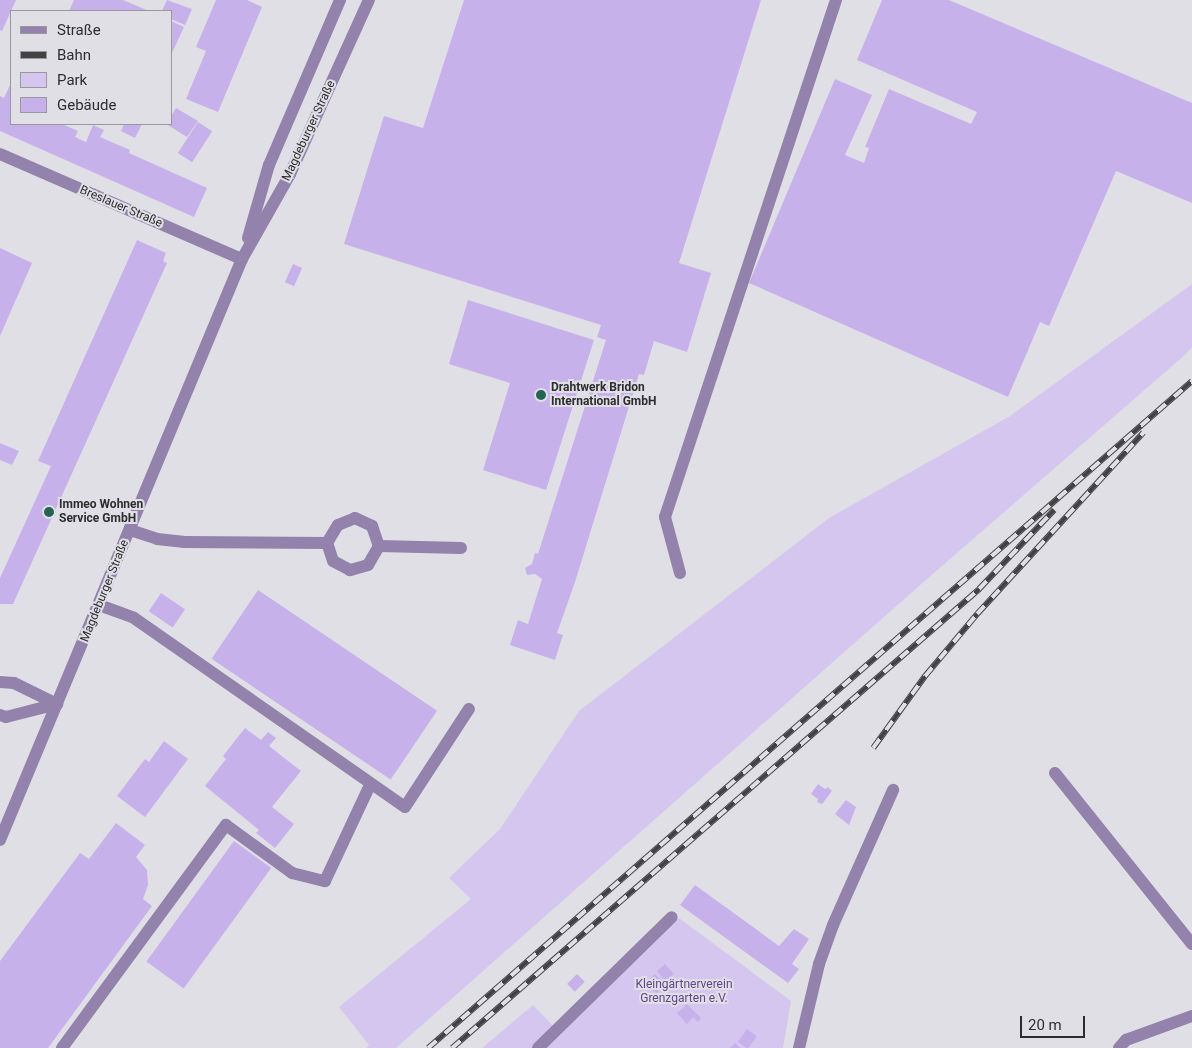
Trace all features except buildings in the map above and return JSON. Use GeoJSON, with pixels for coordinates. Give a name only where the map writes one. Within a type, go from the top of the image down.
{"type":"FeatureCollection","features":[{"type":"Feature","properties":{"kind":"street","name":"Magdeburger Straße"},"geometry":{"type":"LineString","coordinates":[[0,840],[242,259],[269,165],[340,0]]}},
{"type":"Feature","properties":{"kind":"street","name":"Magdeburger Straße"},"geometry":{"type":"LineString","coordinates":[[242,259],[290,174],[369,0]]}},
{"type":"Feature","properties":{"kind":"street"},"geometry":{"type":"LineString","coordinates":[[680,573],[665,517],[836,0]]}},
{"type":"Feature","properties":{"kind":"street","name":"Breslauer Straße"},"geometry":{"type":"LineString","coordinates":[[0,154],[242,259]]}},
{"type":"Feature","properties":{"kind":"street"},"geometry":{"type":"LineString","coordinates":[[355,518],[372,526],[379,546],[368,565],[350,570],[333,561],[327,543],[338,525],[355,518]]}},
{"type":"Feature","properties":{"kind":"street"},"geometry":{"type":"LineString","coordinates":[[130,530],[157,539],[185,542],[327,543]]}},
{"type":"Feature","properties":{"kind":"street"},"geometry":{"type":"LineString","coordinates":[[379,546],[461,548]]}},
{"type":"Feature","properties":{"kind":"street"},"geometry":{"type":"LineString","coordinates":[[99,605],[134,618],[370,785],[405,807],[469,709]]}},
{"type":"Feature","properties":{"kind":"street"},"geometry":{"type":"LineString","coordinates":[[0,682],[14,683],[57,704]]}},
{"type":"Feature","properties":{"kind":"street"},"geometry":{"type":"LineString","coordinates":[[0,715],[6,717],[57,704]]}},
{"type":"Feature","properties":{"kind":"street"},"geometry":{"type":"LineString","coordinates":[[1055,773],[1192,944]]}},
{"type":"Feature","properties":{"kind":"street"},"geometry":{"type":"LineString","coordinates":[[62,1048],[226,825],[292,873],[324,881],[370,785]]}},
{"type":"Feature","properties":{"kind":"street"},"geometry":{"type":"LineString","coordinates":[[799,1048],[819,964],[833,925],[893,790]]}},
{"type":"Feature","properties":{"kind":"street"},"geometry":{"type":"LineString","coordinates":[[538,1048],[672,917]]}},
{"type":"Feature","properties":{"kind":"street"},"geometry":{"type":"LineString","coordinates":[[1119,1048],[1126,1040],[1192,1016]]}},
{"type":"Feature","properties":{"kind":"green space"},"geometry":{"type":"Polygon","coordinates":[[[1192,284],[1192,347],[1186,354],[919,586],[396,1048],[366,1048],[369,1045],[339,1007],[471,899],[449,878],[500,829],[579,711],[829,518],[1010,416],[1192,284]]]}},
{"type":"Feature","properties":{"kind":"green space","name":"Kleingärtnerverein Grenzgarten e.V."},"geometry":{"type":"Polygon","coordinates":[[[679,918],[791,1001],[783,1048],[482,1048],[533,1005],[560,1033],[679,918]]]}},
{"type":"Feature","properties":{"kind":"railway"},"geometry":{"type":"LineString","coordinates":[[428,1048],[1192,381]]}},
{"type":"Feature","properties":{"kind":"railway"},"geometry":{"type":"LineString","coordinates":[[873,748],[925,676],[977,614],[1143,433]]}},
{"type":"Feature","properties":{"kind":"railway"},"geometry":{"type":"LineString","coordinates":[[452,1048],[979,589],[1054,510]]}},
{"type":"Feature","properties":{"kind":"place","name":"Drahtwerk Bridon International GmbH"},"geometry":{"type":"Point","coordinates":[541,395]}},
{"type":"Feature","properties":{"kind":"place","name":"Immeo Wohnen Service GmbH"},"geometry":{"type":"Point","coordinates":[49,512]}}]}
